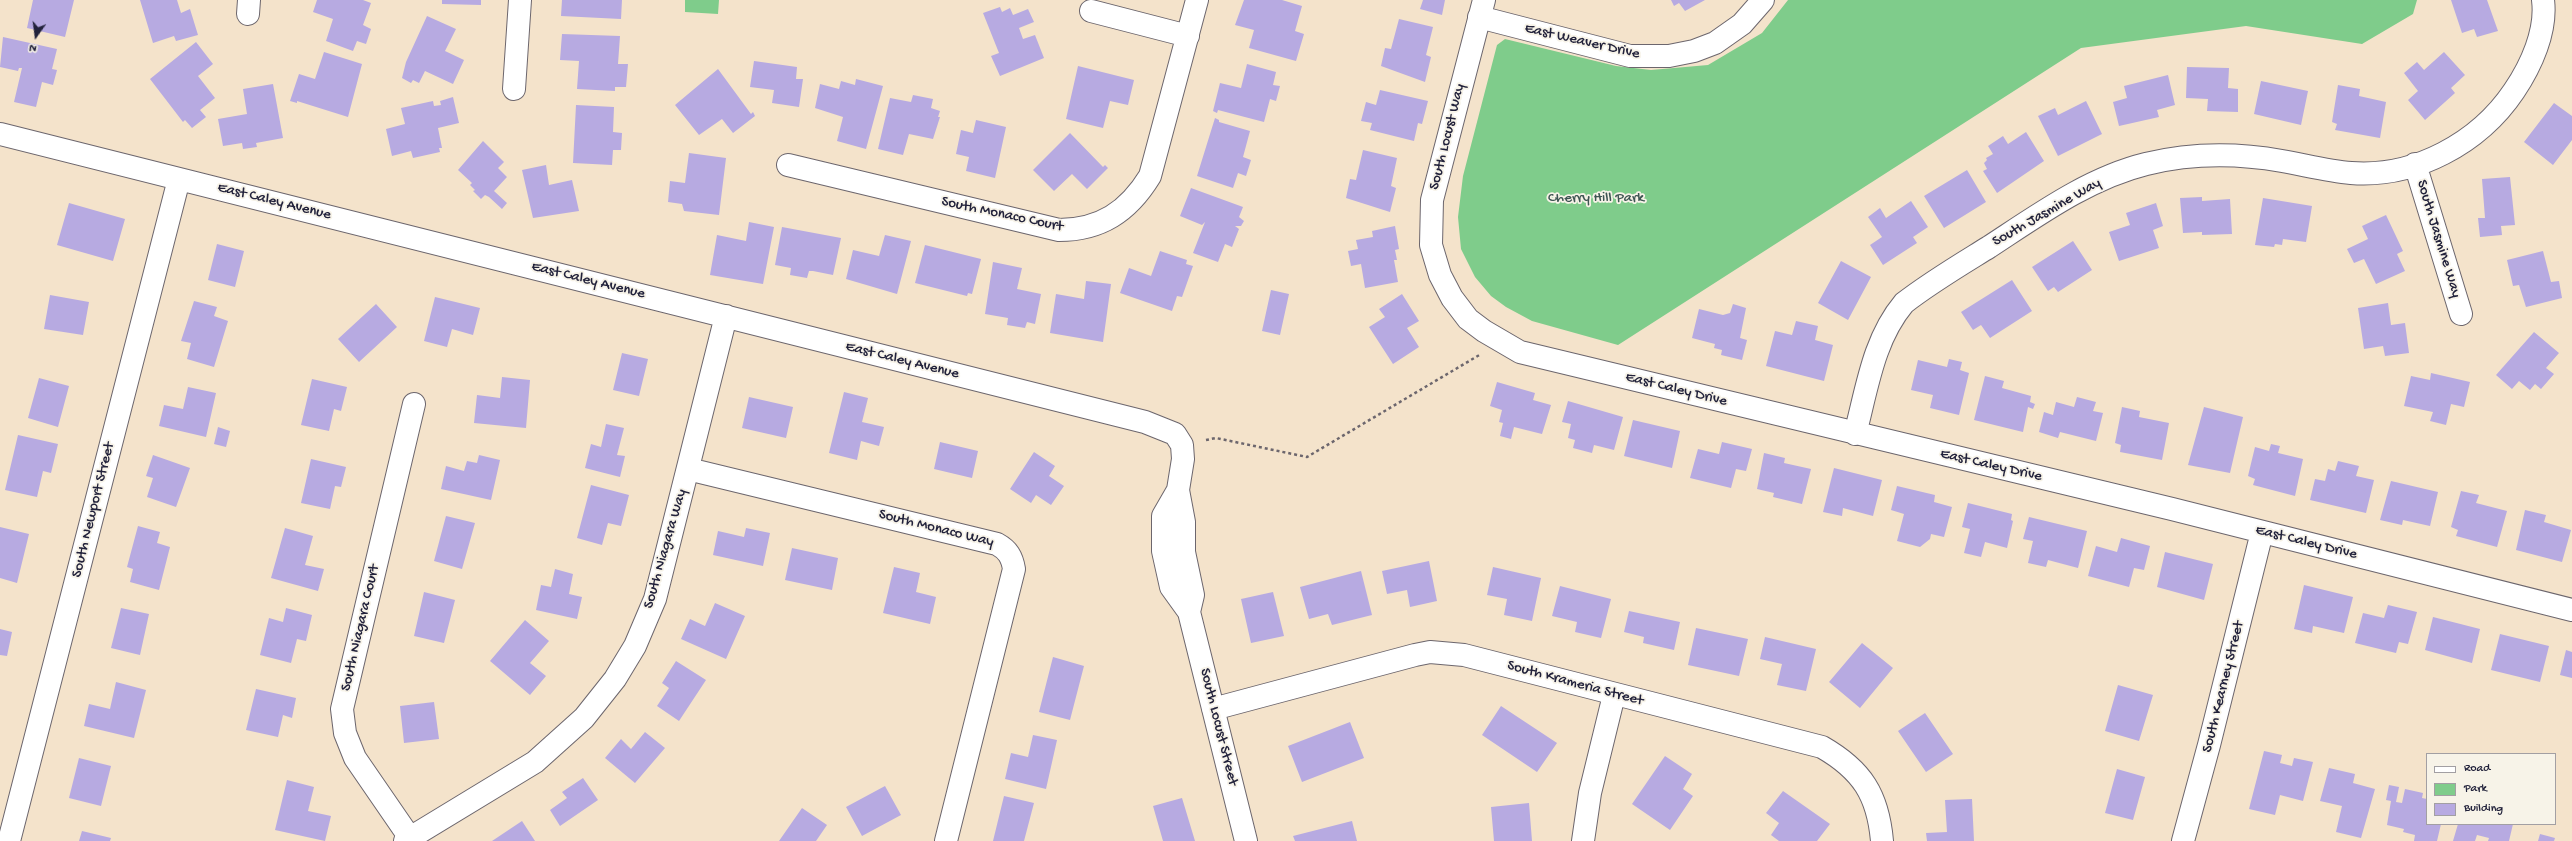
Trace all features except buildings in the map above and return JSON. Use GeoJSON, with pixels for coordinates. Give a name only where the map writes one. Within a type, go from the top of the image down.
{"type":"FeatureCollection","features":[{"type":"Feature","properties":{"kind":"street"},"geometry":{"type":"LineString","coordinates":[[514,89],[520,0]]}},
{"type":"Feature","properties":{"kind":"street","name":"South Monaco Court"},"geometry":{"type":"LineString","coordinates":[[788,165],[1058,230],[1091,227],[1108,220],[1125,209],[1139,193],[1150,176],[1197,0]]}},
{"type":"Feature","properties":{"kind":"street","name":"East Weaver Drive"},"geometry":{"type":"LineString","coordinates":[[1481,9],[1630,56],[1669,56],[1694,51],[1715,43],[1742,24],[1763,0]]}},
{"type":"Feature","properties":{"kind":"street","name":"South Jasmine Way"},"geometry":{"type":"LineString","coordinates":[[1855,434],[1880,341],[1892,318],[1904,303],[2050,208],[2099,181],[2146,164],[2191,156],[2236,155],[2351,173],[2378,173],[2416,164],[2436,157],[2466,141],[2490,121],[2508,100],[2522,79],[2533,56],[2540,31],[2543,0]]}},
{"type":"Feature","properties":{"kind":"street","name":"South Locust Way"},"geometry":{"type":"LineString","coordinates":[[1440,275],[1431,245],[1432,200],[1481,9]]}},
{"type":"Feature","properties":{"kind":"street"},"geometry":{"type":"LineString","coordinates":[[1091,11],[1188,36]]}},
{"type":"Feature","properties":{"kind":"street","name":"East Caley Avenue"},"geometry":{"type":"LineString","coordinates":[[0,134],[1145,422],[1175,434]]}},
{"type":"Feature","properties":{"kind":"street","name":"South Jasmine Way"},"geometry":{"type":"LineString","coordinates":[[2416,164],[2461,314]]}},
{"type":"Feature","properties":{"kind":"street","name":"South Newport Street"},"geometry":{"type":"LineString","coordinates":[[9,841],[180,179]]}},
{"type":"Feature","properties":{"kind":"street","name":"East Caley Drive"},"geometry":{"type":"LineString","coordinates":[[1440,275],[1452,298],[1468,319],[1500,342],[1520,352],[2262,532],[2572,610]]}},
{"type":"Feature","properties":{"kind":"street","name":"South Niagara Way"},"geometry":{"type":"LineString","coordinates":[[408,839],[535,762],[584,718],[615,679],[635,646],[655,599],[726,316]]}},
{"type":"Feature","properties":{"kind":"street","name":"South Niagara Court"},"geometry":{"type":"LineString","coordinates":[[408,839],[355,758],[345,733],[342,709],[414,404]]}},
{"type":"Feature","properties":{"kind":"street","name":"South Locust Street"},"geometry":{"type":"LineString","coordinates":[[1175,434],[1182,446],[1183,451],[1178,490],[1184,522],[1184,552],[1193,595],[1189,612],[1246,841]]}},
{"type":"Feature","properties":{"kind":"street","name":"South Monaco Way"},"geometry":{"type":"LineString","coordinates":[[688,469],[997,544],[1009,554],[1014,569],[946,841]]}},
{"type":"Feature","properties":{"kind":"street","name":"South Kearney Street"},"geometry":{"type":"LineString","coordinates":[[2183,841],[2209,745],[2262,532]]}},
{"type":"Feature","properties":{"kind":"street","name":"South Krameria Street"},"geometry":{"type":"LineString","coordinates":[[1213,709],[1430,652],[1464,655],[1614,695],[1822,747],[1848,764],[1869,790],[1877,806],[1882,841]]}},
{"type":"Feature","properties":{"kind":"street"},"geometry":{"type":"LineString","coordinates":[[1584,841],[1590,793],[1614,695]]}},
{"type":"Feature","properties":{"kind":"path"},"geometry":{"type":"LineString","coordinates":[[1206,440],[1216,438],[1307,457],[1500,342]]}},
{"type":"Feature","properties":{"kind":"green space"},"geometry":{"type":"Polygon","coordinates":[[[685,0],[719,0],[718,14],[685,12],[685,0]]]}},
{"type":"Feature","properties":{"kind":"green space","name":"Cherry Hill Park"},"geometry":{"type":"Polygon","coordinates":[[[1788,0],[2417,0],[2413,14],[2362,44],[2246,26],[2081,48],[1618,345],[1532,321],[1506,307],[1491,296],[1475,277],[1461,249],[1458,217],[1463,176],[1497,45],[1505,39],[1616,66],[1651,70],[1708,65],[1762,33],[1788,0]]]}}]}
